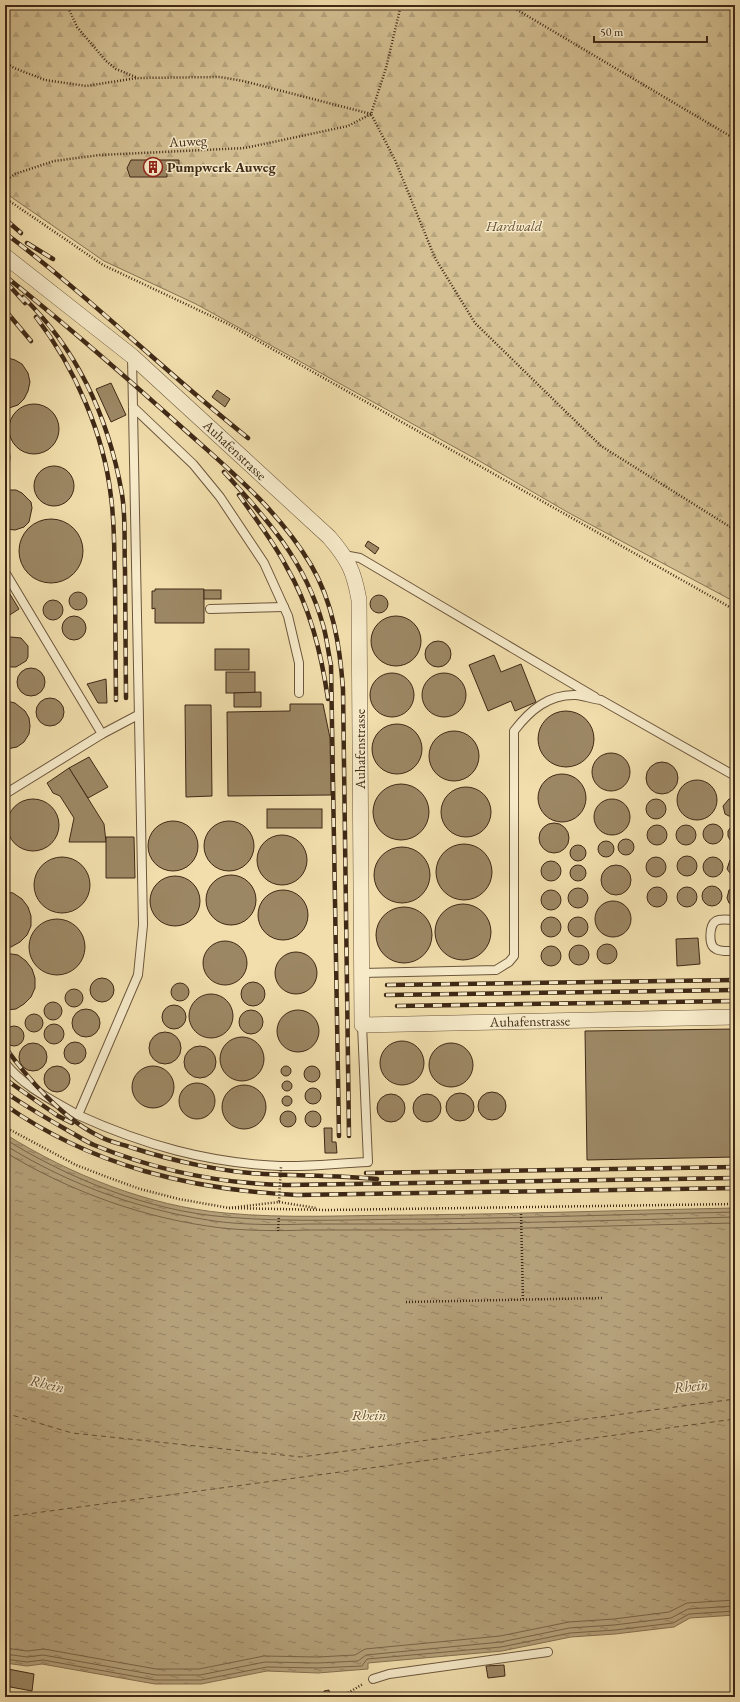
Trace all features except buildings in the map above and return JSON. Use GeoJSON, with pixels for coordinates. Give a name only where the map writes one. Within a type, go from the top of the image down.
{"type":"FeatureCollection","features":[{"type":"Feature","properties":{"kind":"street","name":"Auhafenstrasse"},"geometry":{"type":"LineString","coordinates":[[5,256],[132,356],[329,537],[344,555],[355,576],[359,600],[362,1025],[735,1017]]}},
{"type":"Feature","properties":{"kind":"lane"},"geometry":{"type":"LineString","coordinates":[[78,1115],[138,975],[143,925],[132,356]]}},
{"type":"Feature","properties":{"kind":"lane"},"geometry":{"type":"LineString","coordinates":[[133,407],[193,464],[220,497],[264,563],[288,616],[299,663],[299,693]]}},
{"type":"Feature","properties":{"kind":"lane"},"geometry":{"type":"LineString","coordinates":[[344,555],[360,558],[601,700],[735,776]]}},
{"type":"Feature","properties":{"kind":"lane"},"geometry":{"type":"LineString","coordinates":[[5,572],[102,734]]}},
{"type":"Feature","properties":{"kind":"lane"},"geometry":{"type":"LineString","coordinates":[[210,609],[284,607]]}},
{"type":"Feature","properties":{"kind":"lane"},"geometry":{"type":"LineString","coordinates":[[362,974],[496,970],[509,962],[514,956],[514,731],[538,705],[557,697],[576,695],[601,700]]}},
{"type":"Feature","properties":{"kind":"lane"},"geometry":{"type":"LineString","coordinates":[[5,794],[102,734],[138,715]]}},
{"type":"Feature","properties":{"kind":"lane"},"geometry":{"type":"LineString","coordinates":[[735,920],[716,921],[711,928],[713,948],[735,951]]}},
{"type":"Feature","properties":{"kind":"lane"},"geometry":{"type":"LineString","coordinates":[[5,1063],[27,1084],[78,1115],[112,1131],[152,1145],[195,1156],[233,1162],[282,1166],[368,1162],[362,1025]]}},
{"type":"Feature","properties":{"kind":"lane"},"geometry":{"type":"LineString","coordinates":[[373,1679],[389,1674],[548,1652]]}},
{"type":"Feature","properties":{"kind":"path"},"geometry":{"type":"LineString","coordinates":[[67,5],[77,27],[106,61],[116,69],[138,78]]}},
{"type":"Feature","properties":{"kind":"path"},"geometry":{"type":"LineString","coordinates":[[401,5],[386,68],[371,114],[395,160],[436,258],[475,323],[601,446],[735,530]]}},
{"type":"Feature","properties":{"kind":"path"},"geometry":{"type":"LineString","coordinates":[[509,5],[735,139]]}},
{"type":"Feature","properties":{"kind":"path"},"geometry":{"type":"LineString","coordinates":[[5,62],[14,68],[44,80],[86,86],[138,78],[220,77],[243,81],[371,114]]}},
{"type":"Feature","properties":{"kind":"path","name":"Auweg"},"geometry":{"type":"LineString","coordinates":[[5,181],[15,174],[54,161],[100,156],[245,148],[348,126],[371,114]]}},
{"type":"Feature","properties":{"kind":"path"},"geometry":{"type":"LineString","coordinates":[[5,198],[103,265],[228,324],[735,610]]}},
{"type":"Feature","properties":{"kind":"path"},"geometry":{"type":"LineString","coordinates":[[5,1127],[76,1165],[140,1189],[179,1199],[229,1208],[328,1210],[735,1204]]}},
{"type":"Feature","properties":{"kind":"path"},"geometry":{"type":"LineString","coordinates":[[279,1202],[282,1166]]}},
{"type":"Feature","properties":{"kind":"path"},"geometry":{"type":"LineString","coordinates":[[229,1208],[279,1202],[328,1210]]}},
{"type":"Feature","properties":{"kind":"path"},"geometry":{"type":"LineString","coordinates":[[521,1214],[523,1300]]}},
{"type":"Feature","properties":{"kind":"path"},"geometry":{"type":"LineString","coordinates":[[278,1232],[279,1216]]}},
{"type":"Feature","properties":{"kind":"path"},"geometry":{"type":"LineString","coordinates":[[406,1302],[603,1298]]}},
{"type":"Feature","properties":{"kind":"path"},"geometry":{"type":"LineString","coordinates":[[344,1697],[346,1694],[373,1679]]}},
{"type":"Feature","properties":{"kind":"green space","name":"Hardwald"},"geometry":{"type":"Polygon","coordinates":[[[5,5],[735,5],[735,602],[569,513],[476,459],[196,304],[104,261],[5,192],[5,5]]]}},
{"type":"Feature","properties":{"kind":"water","name":"Rhein"},"geometry":{"type":"Polygon","coordinates":[[[5,1134],[56,1163],[111,1186],[139,1196],[167,1203],[225,1213],[272,1216],[319,1216],[493,1214],[735,1208],[735,1615],[690,1618],[674,1627],[615,1634],[571,1637],[502,1651],[368,1663],[368,1669],[318,1673],[267,1671],[201,1684],[155,1684],[42,1664],[27,1666],[5,1663],[5,1134]]]}},
{"type":"Feature","properties":{"kind":"ferry route"},"geometry":{"type":"LineString","coordinates":[[5,1413],[72,1433],[301,1457],[735,1399]]}},
{"type":"Feature","properties":{"kind":"ferry route"},"geometry":{"type":"LineString","coordinates":[[5,1517],[735,1419]]}},
{"type":"Feature","properties":{"kind":"railway"},"geometry":{"type":"LineString","coordinates":[[5,219],[21,233]]}},
{"type":"Feature","properties":{"kind":"railway"},"geometry":{"type":"LineString","coordinates":[[5,233],[67,283],[248,438]]}},
{"type":"Feature","properties":{"kind":"railway"},"geometry":{"type":"LineString","coordinates":[[27,243],[53,259]]}},
{"type":"Feature","properties":{"kind":"railway"},"geometry":{"type":"LineString","coordinates":[[5,276],[51,313],[119,372],[254,493],[270,510],[298,545],[319,579],[334,625],[340,657],[343,689],[349,1136]]}},
{"type":"Feature","properties":{"kind":"railway"},"geometry":{"type":"LineString","coordinates":[[6,282],[25,303]]}},
{"type":"Feature","properties":{"kind":"railway"},"geometry":{"type":"LineString","coordinates":[[23,297],[43,318],[75,363],[99,413],[109,439],[116,466],[122,494],[124,522],[126,698]]}},
{"type":"Feature","properties":{"kind":"railway"},"geometry":{"type":"LineString","coordinates":[[5,310],[31,341]]}},
{"type":"Feature","properties":{"kind":"railway"},"geometry":{"type":"LineString","coordinates":[[36,317],[50,337],[75,380],[86,402],[102,449],[107,473],[114,530],[116,700]]}},
{"type":"Feature","properties":{"kind":"railway"},"geometry":{"type":"LineString","coordinates":[[224,472],[256,507],[283,542],[295,561],[315,602],[324,630],[331,665],[339,1136]]}},
{"type":"Feature","properties":{"kind":"railway"},"geometry":{"type":"LineString","coordinates":[[239,495],[281,557],[302,597],[318,647],[328,699]]}},
{"type":"Feature","properties":{"kind":"railway"},"geometry":{"type":"LineString","coordinates":[[387,985],[735,980]]}},
{"type":"Feature","properties":{"kind":"railway"},"geometry":{"type":"LineString","coordinates":[[386,995],[735,990]]}},
{"type":"Feature","properties":{"kind":"railway"},"geometry":{"type":"LineString","coordinates":[[397,1006],[735,1001]]}},
{"type":"Feature","properties":{"kind":"railway"},"geometry":{"type":"LineString","coordinates":[[5,1047],[35,1085],[60,1109],[86,1129],[111,1141],[148,1153],[232,1171],[264,1174],[377,1179]]}},
{"type":"Feature","properties":{"kind":"railway"},"geometry":{"type":"LineString","coordinates":[[5,1079],[58,1116],[72,1123]]}},
{"type":"Feature","properties":{"kind":"railway"},"geometry":{"type":"LineString","coordinates":[[5,1092],[84,1140],[117,1154],[141,1162],[189,1174],[238,1182],[287,1185],[735,1178]]}},
{"type":"Feature","properties":{"kind":"railway"},"geometry":{"type":"LineString","coordinates":[[5,1105],[38,1126],[73,1144],[108,1159],[144,1171],[181,1180],[258,1192],[297,1195],[735,1188]]}},
{"type":"Feature","properties":{"kind":"railway"},"geometry":{"type":"LineString","coordinates":[[366,1173],[735,1167]]}},
{"type":"Feature","properties":{"kind":"place","name":"Pumpwerk Auweg"},"geometry":{"type":"Point","coordinates":[153,167]}}]}
